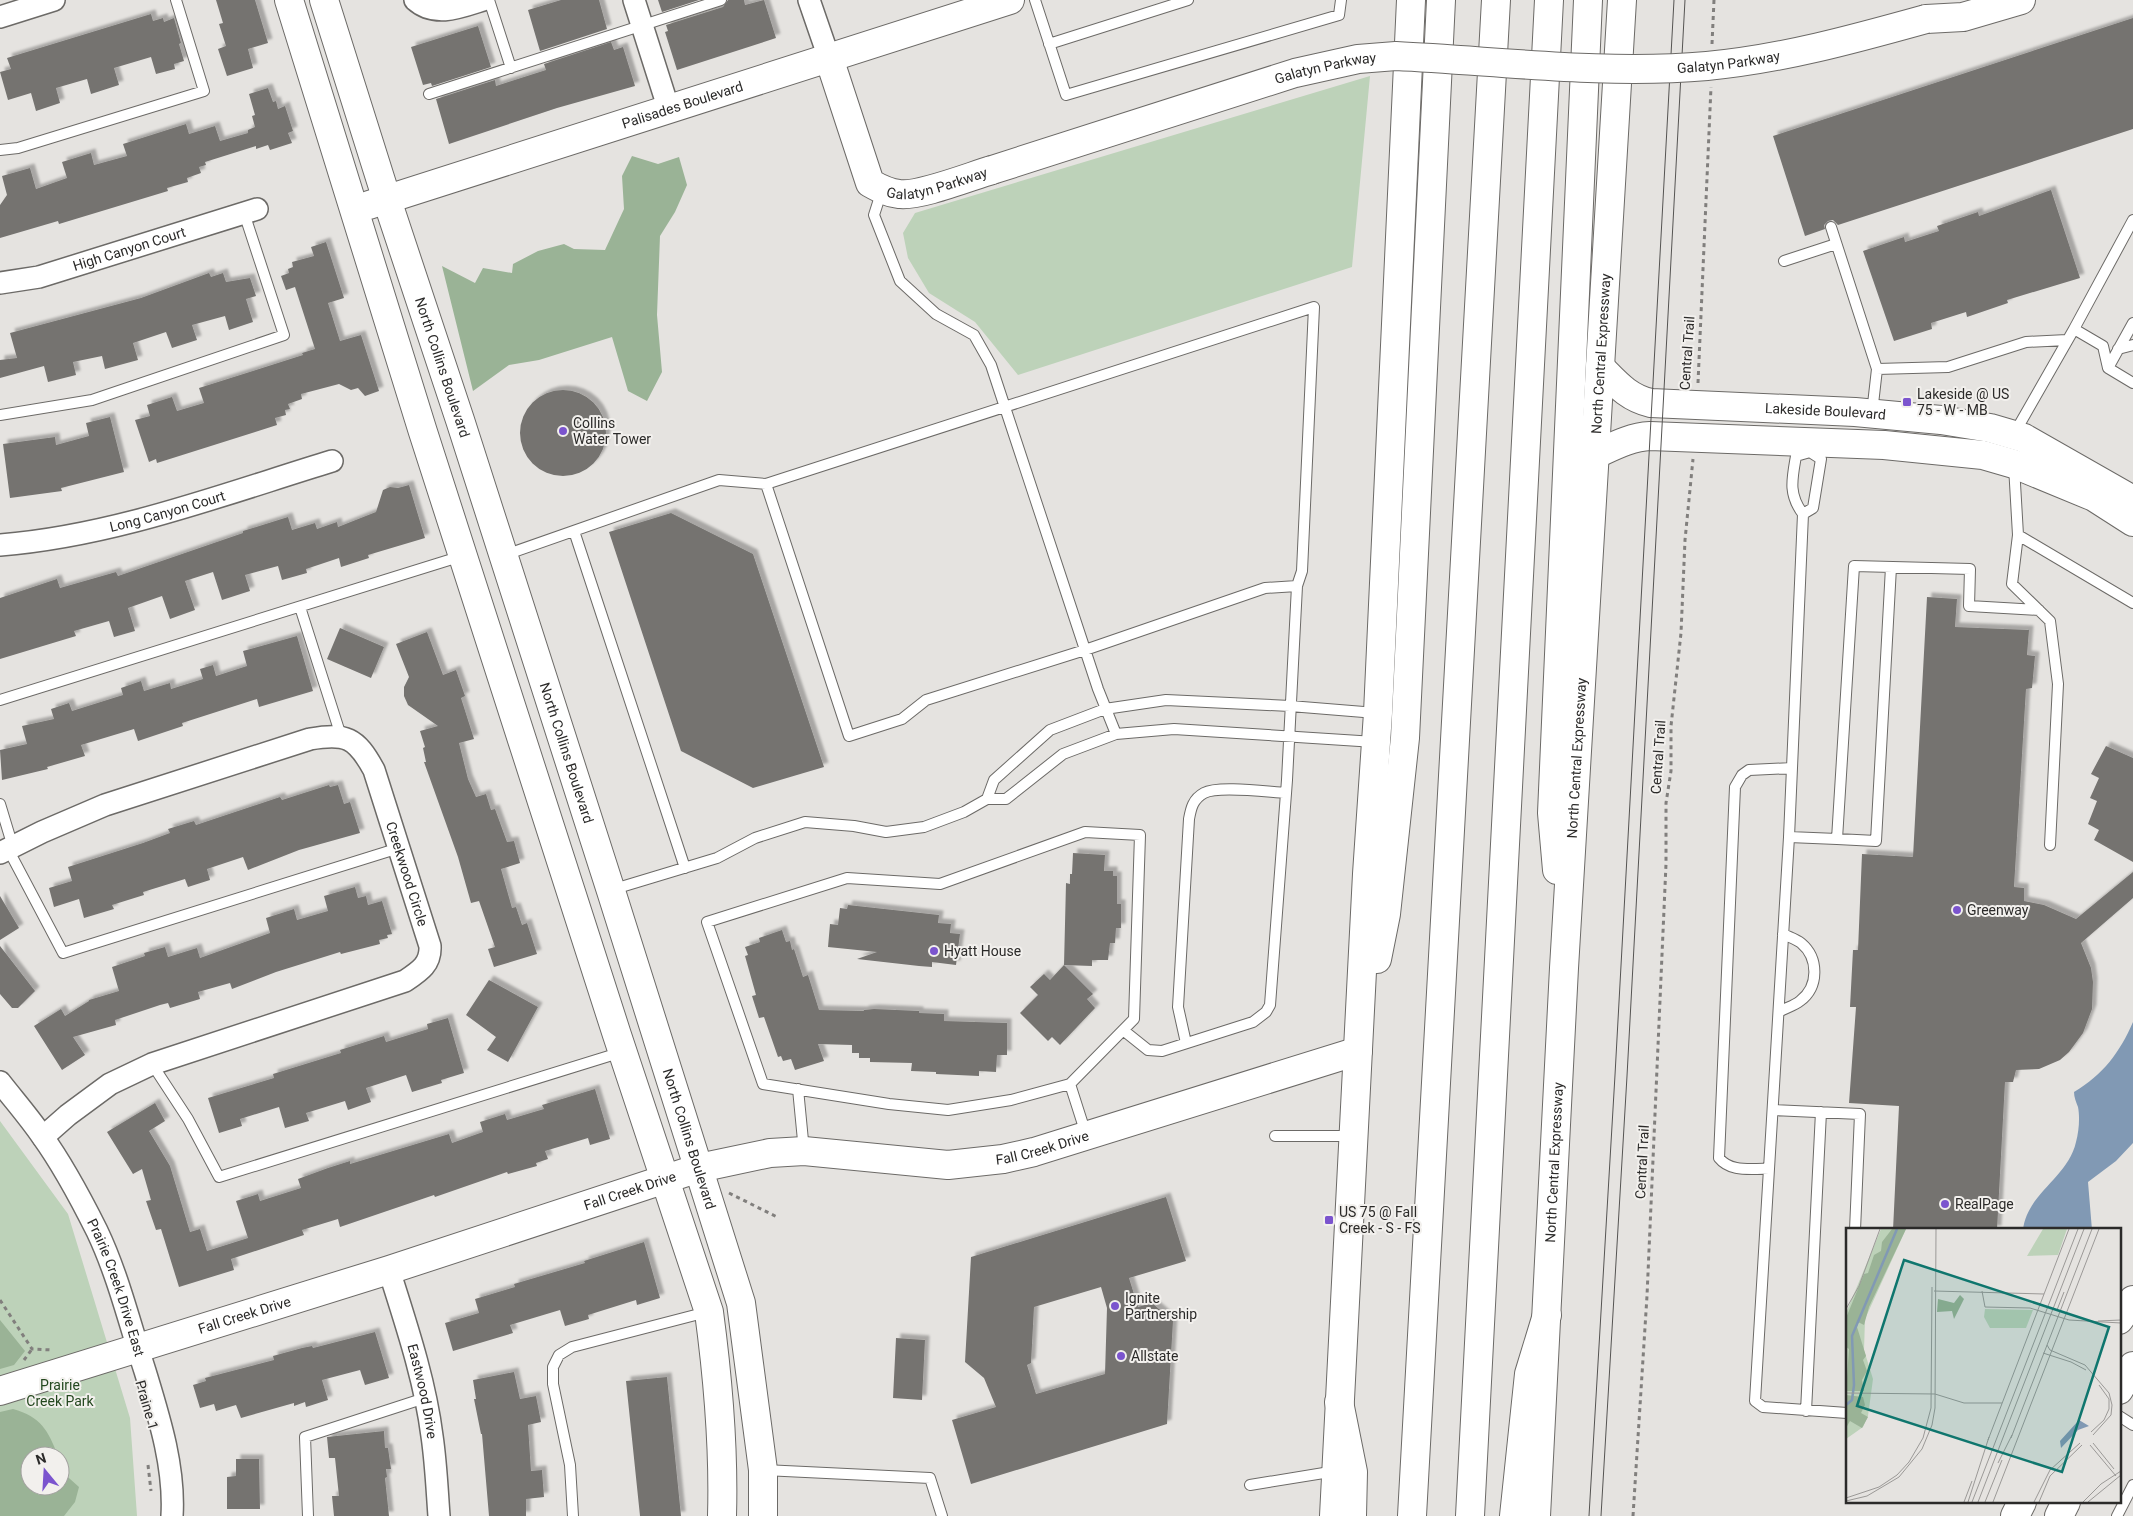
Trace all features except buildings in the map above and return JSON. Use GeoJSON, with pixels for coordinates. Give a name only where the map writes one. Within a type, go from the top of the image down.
{"type":"FeatureCollection","features":[{"type":"Feature","properties":{"kind":"main road"},"geometry":{"type":"LineString","coordinates":[[289,0],[353,210],[463,556],[574,902],[709,1312],[724,1467],[722,1516]]}},
{"type":"Feature","properties":{"kind":"main road","name":"North Collins Boulevard"},"geometry":{"type":"LineString","coordinates":[[324,0],[386,200],[611,890],[741,1302],[763,1470],[763,1516]]}},
{"type":"Feature","properties":{"kind":"main road","name":"Palisades Boulevard"},"geometry":{"type":"LineString","coordinates":[[353,210],[1010,0]]}},
{"type":"Feature","properties":{"kind":"main road"},"geometry":{"type":"LineString","coordinates":[[1334,1516],[1378,713],[1411,0]]}},
{"type":"Feature","properties":{"kind":"main road"},"geometry":{"type":"LineString","coordinates":[[1358,1051],[1386,914],[1405,738],[1441,0]]}},
{"type":"Feature","properties":{"kind":"main road"},"geometry":{"type":"LineString","coordinates":[[1412,1516],[1496,0]]}},
{"type":"Feature","properties":{"kind":"main road"},"geometry":{"type":"LineString","coordinates":[[1470,1516],[1549,0]]}},
{"type":"Feature","properties":{"kind":"main road"},"geometry":{"type":"LineString","coordinates":[[1564,968],[1552,813],[1588,0]]}},
{"type":"Feature","properties":{"kind":"main road","name":"North Central Expressway"},"geometry":{"type":"LineString","coordinates":[[1536,1516],[1564,968],[1622,0]]}},
{"type":"Feature","properties":{"kind":"main road","name":"Galatyn Parkway"},"geometry":{"type":"LineString","coordinates":[[1926,19],[1959,0]]}},
{"type":"Feature","properties":{"kind":"main road","name":"Galatyn Parkway"},"geometry":{"type":"LineString","coordinates":[[829,58],[870,183],[882,190],[900,195],[930,189],[992,170],[1303,71],[1358,59],[1396,56],[1584,67],[1664,68],[1737,62],[1839,44],[1926,19],[1963,17],[2021,0]]}},
{"type":"Feature","properties":{"kind":"main road","name":"Lakeside Boulevard"},"geometry":{"type":"LineString","coordinates":[[1600,368],[1627,394],[1642,401],[1872,414],[1941,420],[1990,428],[2014,449],[2133,522]]}},
{"type":"Feature","properties":{"kind":"main road","name":"Lakeside Boulevard"},"geometry":{"type":"LineString","coordinates":[[1594,455],[1642,436],[1692,437],[1810,448],[1884,445],[1983,455],[2014,449],[2024,438],[2133,500]]}},
{"type":"Feature","properties":{"kind":"main road"},"geometry":{"type":"LineString","coordinates":[[463,556],[501,549]]}},
{"type":"Feature","properties":{"kind":"main road"},"geometry":{"type":"LineString","coordinates":[[574,902],[611,890]]}},
{"type":"Feature","properties":{"kind":"main road","name":"Fall Creek Drive"},"geometry":{"type":"LineString","coordinates":[[0,1391],[389,1270],[699,1168],[770,1153],[804,1151],[948,1165],[1003,1159],[1358,1051]]}},
{"type":"Feature","properties":{"kind":"main road"},"geometry":{"type":"LineString","coordinates":[[2120,1319],[2133,1300]]}},
{"type":"Feature","properties":{"kind":"main road"},"geometry":{"type":"LineString","coordinates":[[1514,1516],[1529,1374],[1547,1315]]}},
{"type":"Feature","properties":{"kind":"main road"},"geometry":{"type":"LineString","coordinates":[[2120,1388],[2133,1366]]}},
{"type":"Feature","properties":{"kind":"main road"},"geometry":{"type":"LineString","coordinates":[[1339,1402],[1353,1472],[1352,1516]]}},
{"type":"Feature","properties":{"kind":"main road"},"geometry":{"type":"LineString","coordinates":[[724,1467],[763,1470]]}},
{"type":"Feature","properties":{"kind":"main road"},"geometry":{"type":"LineString","coordinates":[[2015,1516],[2021,1504]]}},
{"type":"Feature","properties":{"kind":"main road"},"geometry":{"type":"LineString","coordinates":[[2059,1516],[2065,1504]]}},
{"type":"Feature","properties":{"kind":"street"},"geometry":{"type":"LineString","coordinates":[[0,17],[54,0]]}},
{"type":"Feature","properties":{"kind":"street"},"geometry":{"type":"LineString","coordinates":[[422,4],[440,10],[451,10],[483,0]]}},
{"type":"Feature","properties":{"kind":"street"},"geometry":{"type":"LineString","coordinates":[[634,0],[669,110]]}},
{"type":"Feature","properties":{"kind":"street"},"geometry":{"type":"LineString","coordinates":[[810,0],[829,58]]}},
{"type":"Feature","properties":{"kind":"street","name":"High Canyon Court"},"geometry":{"type":"LineString","coordinates":[[0,284],[39,277],[250,211]]}},
{"type":"Feature","properties":{"kind":"street","name":"Long Canyon Court"},"geometry":{"type":"LineString","coordinates":[[0,545],[35,542],[93,531],[195,504],[332,461]]}},
{"type":"Feature","properties":{"kind":"street"},"geometry":{"type":"LineString","coordinates":[[7,850],[42,832],[105,805],[310,739],[341,736]]}},
{"type":"Feature","properties":{"kind":"street","name":"Creekwood Circle"},"geometry":{"type":"LineString","coordinates":[[43,1137],[68,1115],[110,1084],[152,1064],[405,981],[417,974],[430,957],[430,946],[382,792],[370,762],[357,744],[341,736]]}},
{"type":"Feature","properties":{"kind":"street","name":"Prairie Creek Drive East"},"geometry":{"type":"LineString","coordinates":[[0,1082],[43,1137],[98,1233],[113,1272],[156,1406],[169,1466],[173,1500],[172,1516]]}},
{"type":"Feature","properties":{"kind":"street","name":"Eastwood Drive"},"geometry":{"type":"LineString","coordinates":[[389,1270],[425,1398],[432,1436],[439,1516]]}},
{"type":"Feature","properties":{"kind":"lane"},"geometry":{"type":"LineString","coordinates":[[0,150],[18,148],[204,91],[176,0]]}},
{"type":"Feature","properties":{"kind":"lane"},"geometry":{"type":"LineString","coordinates":[[489,0],[511,68]]}},
{"type":"Feature","properties":{"kind":"lane"},"geometry":{"type":"LineString","coordinates":[[429,94],[718,0]]}},
{"type":"Feature","properties":{"kind":"lane"},"geometry":{"type":"LineString","coordinates":[[1035,0],[1066,96],[1339,15],[1341,0]]}},
{"type":"Feature","properties":{"kind":"lane"},"geometry":{"type":"LineString","coordinates":[[1049,44],[1188,0]]}},
{"type":"Feature","properties":{"kind":"lane"},"geometry":{"type":"LineString","coordinates":[[882,190],[874,215],[900,281],[936,314],[974,335],[991,365],[1085,650],[1116,734]]}},
{"type":"Feature","properties":{"kind":"lane"},"geometry":{"type":"LineString","coordinates":[[0,415],[92,400],[284,335],[250,211]]}},
{"type":"Feature","properties":{"kind":"lane"},"geometry":{"type":"LineString","coordinates":[[2050,844],[2058,684],[2050,621],[2012,584],[2018,535],[2014,449],[2019,422],[2074,329],[2133,220]]}},
{"type":"Feature","properties":{"kind":"lane"},"geometry":{"type":"LineString","coordinates":[[1831,227],[1877,369],[1872,414]]}},
{"type":"Feature","properties":{"kind":"lane"},"geometry":{"type":"LineString","coordinates":[[1784,261],[1836,244]]}},
{"type":"Feature","properties":{"kind":"lane"},"geometry":{"type":"LineString","coordinates":[[501,549],[574,531],[719,480],[766,484],[1314,307],[1302,571],[1297,586],[1286,793],[1270,1005],[1266,1012],[1253,1022],[1162,1051],[1148,1050],[1123,1030]]}},
{"type":"Feature","properties":{"kind":"lane"},"geometry":{"type":"LineString","coordinates":[[2108,368],[2133,323]]}},
{"type":"Feature","properties":{"kind":"lane"},"geometry":{"type":"LineString","coordinates":[[2074,329],[2103,346],[2108,368],[2133,383]]}},
{"type":"Feature","properties":{"kind":"lane"},"geometry":{"type":"LineString","coordinates":[[1877,369],[1948,367],[2026,342],[2067,340]]}},
{"type":"Feature","properties":{"kind":"lane"},"geometry":{"type":"LineString","coordinates":[[2118,349],[2133,345]]}},
{"type":"Feature","properties":{"kind":"lane"},"geometry":{"type":"LineString","coordinates":[[1803,514],[1813,508],[1821,459],[1810,448],[1796,456],[1792,476],[1794,502],[1803,514],[1789,837],[1755,1401],[1763,1407],[1846,1413]]}},
{"type":"Feature","properties":{"kind":"lane"},"geometry":{"type":"LineString","coordinates":[[766,484],[849,736],[902,718],[926,700],[1085,650],[1266,588],[1297,586]]}},
{"type":"Feature","properties":{"kind":"lane"},"geometry":{"type":"LineString","coordinates":[[574,531],[685,868]]}},
{"type":"Feature","properties":{"kind":"lane"},"geometry":{"type":"LineString","coordinates":[[2018,535],[2133,603]]}},
{"type":"Feature","properties":{"kind":"lane"},"geometry":{"type":"LineString","coordinates":[[0,700],[463,556]]}},
{"type":"Feature","properties":{"kind":"lane"},"geometry":{"type":"LineString","coordinates":[[1837,839],[1854,566],[1970,569],[1969,606],[2039,610]]}},
{"type":"Feature","properties":{"kind":"lane"},"geometry":{"type":"LineString","coordinates":[[1789,837],[1876,841],[1891,567]]}},
{"type":"Feature","properties":{"kind":"lane"},"geometry":{"type":"LineString","coordinates":[[300,607],[341,736]]}},
{"type":"Feature","properties":{"kind":"lane"},"geometry":{"type":"LineString","coordinates":[[987,799],[994,780],[1050,730],[1106,710],[1166,700],[1290,706],[1378,713]]}},
{"type":"Feature","properties":{"kind":"lane"},"geometry":{"type":"LineString","coordinates":[[611,890],[717,858],[755,838],[804,822],[854,826],[886,832],[924,827],[964,812],[987,799],[1006,799],[1063,754],[1116,734],[1174,729],[1376,742]]}},
{"type":"Feature","properties":{"kind":"lane"},"geometry":{"type":"LineString","coordinates":[[1769,1169],[1732,1168],[1719,1158],[1736,787],[1742,775],[1749,770],[1792,768]]}},
{"type":"Feature","properties":{"kind":"lane"},"geometry":{"type":"LineString","coordinates":[[1186,1044],[1178,1007],[1189,819],[1192,806],[1197,798],[1212,789],[1286,793]]}},
{"type":"Feature","properties":{"kind":"lane"},"geometry":{"type":"LineString","coordinates":[[0,804],[7,850],[63,953],[399,848]]}},
{"type":"Feature","properties":{"kind":"lane"},"geometry":{"type":"LineString","coordinates":[[1085,832],[1140,835],[1134,1019],[1070,1084],[1011,1100],[948,1110],[889,1104],[763,1084],[707,922],[847,878],[940,884],[1085,832]]}},
{"type":"Feature","properties":{"kind":"lane"},"geometry":{"type":"LineString","coordinates":[[1778,1012],[1799,1002],[1809,992],[1814,978],[1814,964],[1808,950],[1799,941],[1783,934]]}},
{"type":"Feature","properties":{"kind":"lane"},"geometry":{"type":"LineString","coordinates":[[152,1064],[188,1119],[219,1177],[623,1052]]}},
{"type":"Feature","properties":{"kind":"lane"},"geometry":{"type":"LineString","coordinates":[[1070,1084],[1087,1135]]}},
{"type":"Feature","properties":{"kind":"lane"},"geometry":{"type":"LineString","coordinates":[[798,1090],[804,1151]]}},
{"type":"Feature","properties":{"kind":"lane"},"geometry":{"type":"LineString","coordinates":[[1773,1110],[1860,1114],[1855,1228]]}},
{"type":"Feature","properties":{"kind":"lane"},"geometry":{"type":"LineString","coordinates":[[1806,1411],[1821,1112]]}},
{"type":"Feature","properties":{"kind":"lane"},"geometry":{"type":"LineString","coordinates":[[1275,1136],[1354,1136]]}},
{"type":"Feature","properties":{"kind":"lane"},"geometry":{"type":"LineString","coordinates":[[573,1516],[570,1466],[553,1384],[553,1367],[559,1355],[572,1347],[709,1312]]}},
{"type":"Feature","properties":{"kind":"lane"},"geometry":{"type":"LineString","coordinates":[[308,1516],[305,1437],[425,1398]]}},
{"type":"Feature","properties":{"kind":"lane"},"geometry":{"type":"LineString","coordinates":[[2120,1417],[2133,1425]]}},
{"type":"Feature","properties":{"kind":"lane"},"geometry":{"type":"LineString","coordinates":[[763,1470],[930,1478],[942,1516]]}},
{"type":"Feature","properties":{"kind":"lane"},"geometry":{"type":"LineString","coordinates":[[1250,1485],[1336,1471]]}},
{"type":"Feature","properties":{"kind":"lane"},"geometry":{"type":"LineString","coordinates":[[2117,1516],[2133,1486]]}},
{"type":"Feature","properties":{"kind":"path"},"geometry":{"type":"LineString","coordinates":[[1712,50],[1714,0]]}},
{"type":"Feature","properties":{"kind":"path","name":"Central Trail"},"geometry":{"type":"LineString","coordinates":[[1694,403],[1698,388],[1711,80]]}},
{"type":"Feature","properties":{"kind":"path","name":"Central Trail"},"geometry":{"type":"LineString","coordinates":[[1633,1516],[1647,1296],[1666,874],[1666,803],[1671,771],[1671,726],[1681,633],[1685,540],[1693,460],[1692,437]]}},
{"type":"Feature","properties":{"kind":"path"},"geometry":{"type":"LineString","coordinates":[[726,1191],[779,1218]]}},
{"type":"Feature","properties":{"kind":"path"},"geometry":{"type":"LineString","coordinates":[[0,1300],[32,1348],[60,1350]]}},
{"type":"Feature","properties":{"kind":"path"},"geometry":{"type":"LineString","coordinates":[[147,1458],[151,1493]]}},
{"type":"Feature","properties":{"kind":"green space"},"geometry":{"type":"Polygon","coordinates":[[[1370,76],[1352,267],[1018,375],[975,322],[929,293],[908,258],[903,233],[915,213],[1370,76]]]}},
{"type":"Feature","properties":{"kind":"green space"},"geometry":{"type":"Polygon","coordinates":[[[632,156],[658,164],[679,157],[687,185],[675,212],[660,236],[657,315],[662,372],[647,401],[628,391],[612,337],[539,360],[509,365],[473,391],[442,266],[475,283],[483,268],[512,273],[513,264],[538,251],[564,244],[574,249],[605,250],[624,209],[622,176],[632,156]]]}},
{"type":"Feature","properties":{"kind":"green space","name":"Prairie Creek Park"},"geometry":{"type":"Polygon","coordinates":[[[0,1121],[68,1214],[130,1418],[137,1516],[0,1516],[0,1121]]]}},
{"type":"Feature","properties":{"kind":"green space"},"geometry":{"type":"Polygon","coordinates":[[[0,1320],[25,1351],[14,1365],[0,1369],[0,1320]]]}},
{"type":"Feature","properties":{"kind":"green space"},"geometry":{"type":"Polygon","coordinates":[[[13,1409],[23,1412],[37,1421],[47,1432],[54,1446],[20,1446],[20,1496],[70,1496],[70,1479],[79,1487],[75,1502],[64,1516],[0,1516],[0,1412],[13,1409]]]}},
{"type":"Feature","properties":{"kind":"water"},"geometry":{"type":"Polygon","coordinates":[[[2133,1022],[2133,1143],[2116,1161],[2088,1182],[2092,1228],[2023,1228],[2026,1217],[2039,1195],[2057,1176],[2072,1155],[2079,1124],[2079,1111],[2074,1092],[2094,1078],[2110,1062],[2133,1022]]]}},
{"type":"Feature","properties":{"kind":"tram line"},"geometry":{"type":"LineString","coordinates":[[1589,1516],[1674,0]]}},
{"type":"Feature","properties":{"kind":"tram line"},"geometry":{"type":"LineString","coordinates":[[1601,1516],[1627,1076],[1685,0]]}},
{"type":"Feature","properties":{"kind":"place","name":"Lakeside @ US 75 - W - MB"},"geometry":{"type":"Point","coordinates":[1907,402]}},
{"type":"Feature","properties":{"kind":"place","name":"Collins Water Tower"},"geometry":{"type":"Point","coordinates":[563,431]}},
{"type":"Feature","properties":{"kind":"place","name":"Greenway"},"geometry":{"type":"Point","coordinates":[1957,910]}},
{"type":"Feature","properties":{"kind":"place","name":"Hyatt House"},"geometry":{"type":"Point","coordinates":[934,951]}},
{"type":"Feature","properties":{"kind":"place","name":"RealPage"},"geometry":{"type":"Point","coordinates":[1945,1204]}},
{"type":"Feature","properties":{"kind":"place","name":"US 75 @ Fall Creek - S - FS"},"geometry":{"type":"Point","coordinates":[1329,1220]}},
{"type":"Feature","properties":{"kind":"place","name":"Ignite Partnership"},"geometry":{"type":"Point","coordinates":[1115,1306]}},
{"type":"Feature","properties":{"kind":"place","name":"Allstate"},"geometry":{"type":"Point","coordinates":[1121,1356]}}]}
